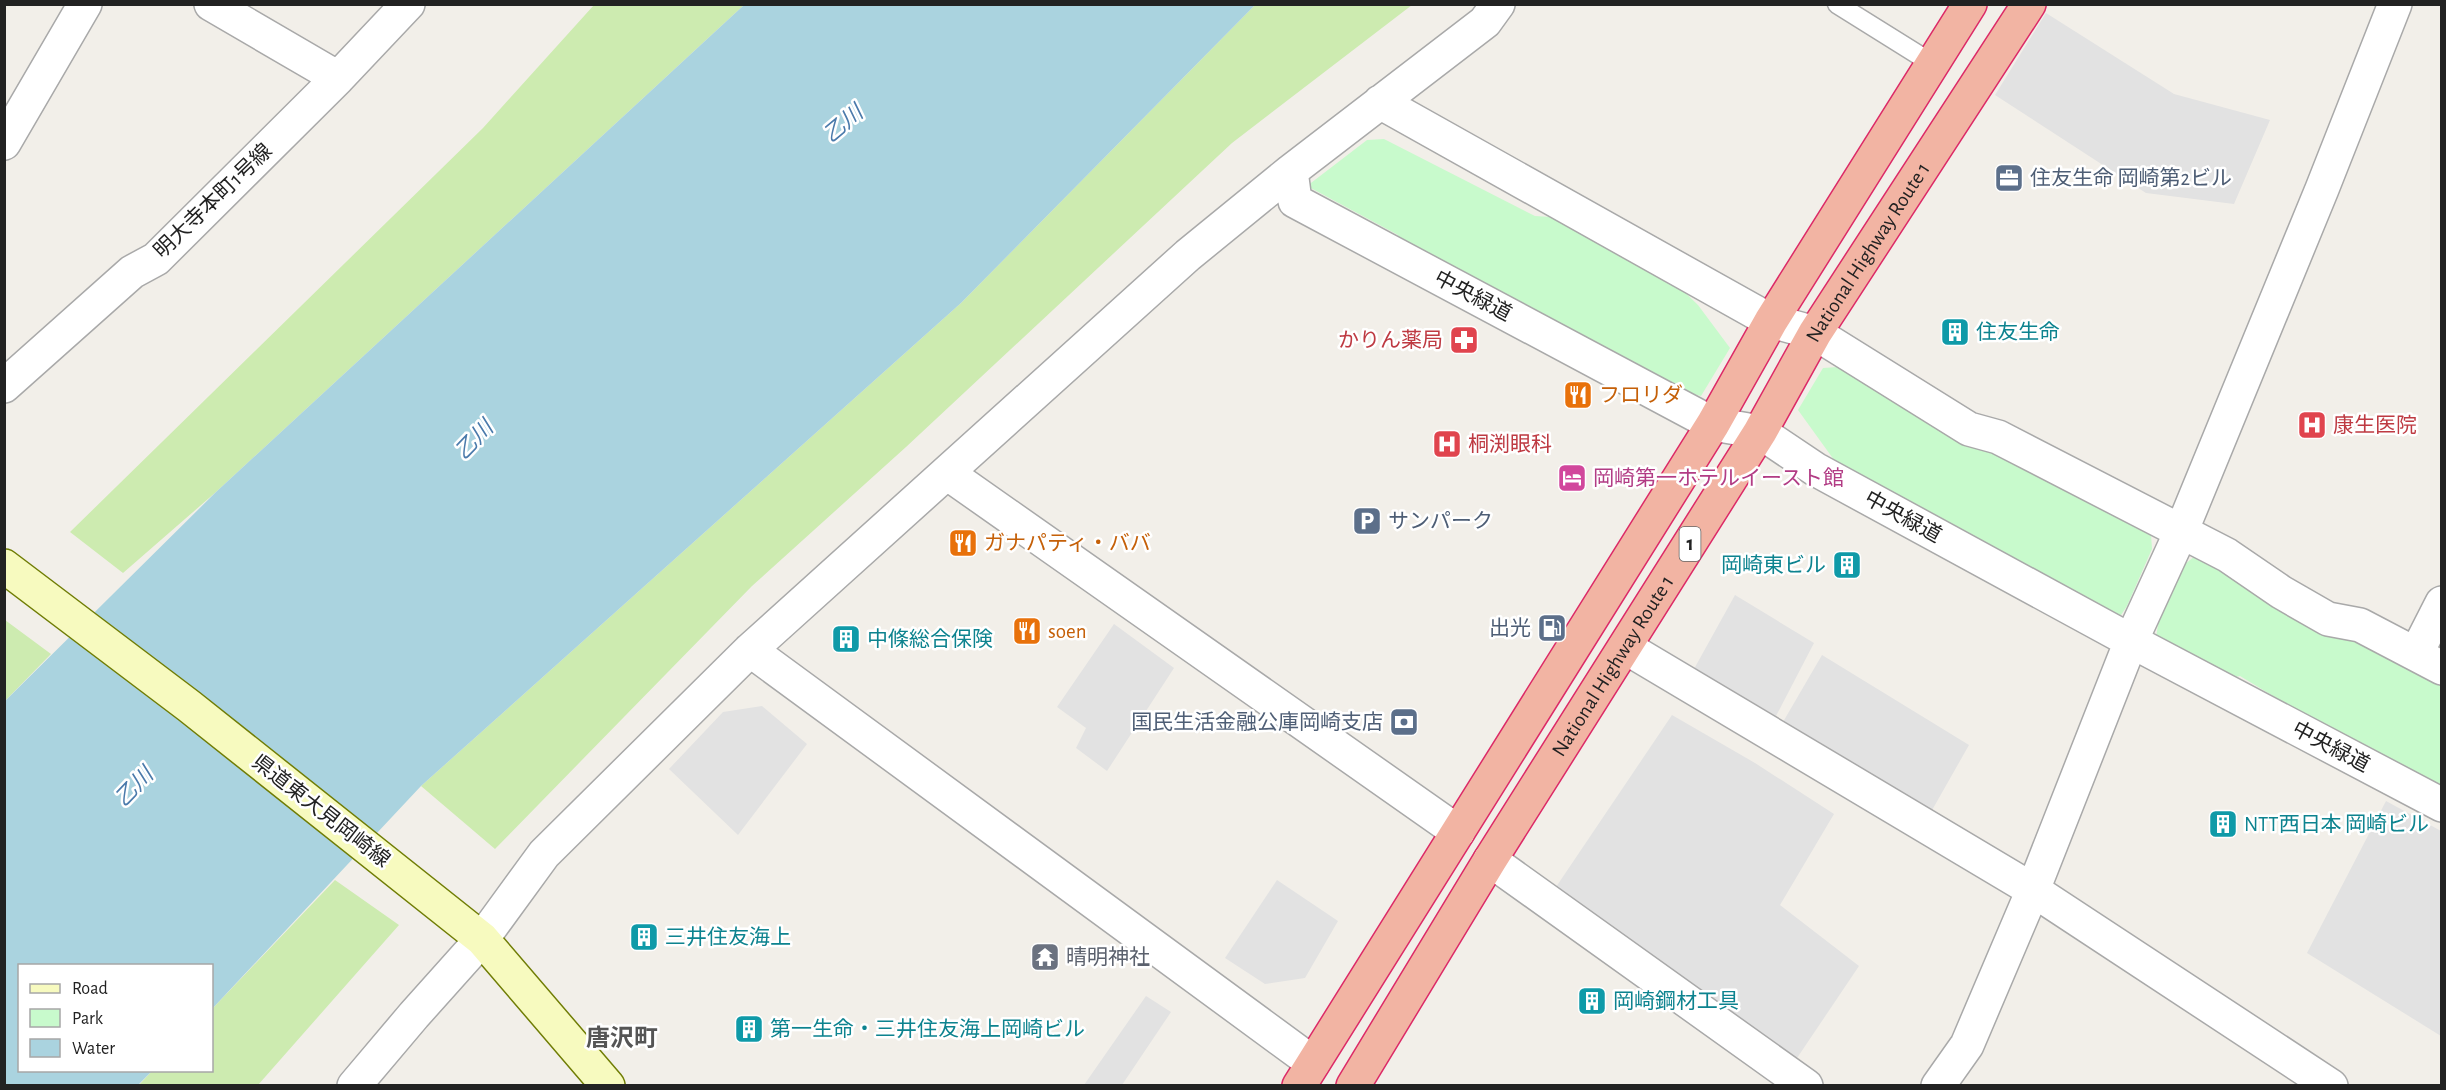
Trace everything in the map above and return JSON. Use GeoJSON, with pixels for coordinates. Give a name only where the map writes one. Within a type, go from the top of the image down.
{"type":"FeatureCollection","features":[{"type":"Feature","properties":{"kind":"highway","name":"National Highway Route 1"},"geometry":{"type":"LineString","coordinates":[[1306,1074],[1713,424],[1771,321],[1970,4]]}},
{"type":"Feature","properties":{"kind":"highway","name":"National Highway Route 1"},"geometry":{"type":"LineString","coordinates":[[1353,1086],[1490,860],[1760,432],[1815,333],[2029,4]]}},
{"type":"Feature","properties":{"kind":"main road","name":"県道東大見岡崎線"},"geometry":{"type":"LineString","coordinates":[[4,566],[189,706],[482,939],[608,1086]]}},
{"type":"Feature","properties":{"kind":"street"},"geometry":{"type":"LineString","coordinates":[[4,143],[85,4]]}},
{"type":"Feature","properties":{"kind":"street"},"geometry":{"type":"LineString","coordinates":[[211,4],[338,78]]}},
{"type":"Feature","properties":{"kind":"street","name":"明大寺本町1号線"},"geometry":{"type":"LineString","coordinates":[[5,385],[132,272],[156,259],[338,78],[408,4]]}},
{"type":"Feature","properties":{"kind":"street"},"geometry":{"type":"LineString","coordinates":[[354,1086],[482,939],[544,854],[750,650],[1188,255],[1291,171],[1485,22],[1498,4]]}},
{"type":"Feature","properties":{"kind":"street"},"geometry":{"type":"LineString","coordinates":[[1938,1086],[1967,1045],[2033,890],[2131,641],[2181,532],[2322,189],[2395,4]]}},
{"type":"Feature","properties":{"kind":"street"},"geometry":{"type":"LineString","coordinates":[[1380,102],[1771,321],[1815,333],[1969,429],[1998,437],[2227,555],[2281,592],[2328,619],[2360,625],[2429,661],[2442,603]]}},
{"type":"Feature","properties":{"kind":"street","name":"中央緑道"},"geometry":{"type":"LineString","coordinates":[[1291,171],[1295,201],[1713,424],[1760,432],[1815,469],[2131,641],[2442,805]]}},
{"type":"Feature","properties":{"kind":"street"},"geometry":{"type":"LineString","coordinates":[[947,473],[1458,832]]}},
{"type":"Feature","properties":{"kind":"street"},"geometry":{"type":"LineString","coordinates":[[1625,647],[2033,890],[2331,1086]]}},
{"type":"Feature","properties":{"kind":"street"},"geometry":{"type":"LineString","coordinates":[[750,650],[1306,1074]]}},
{"type":"Feature","properties":{"kind":"street"},"geometry":{"type":"LineString","coordinates":[[1490,860],[1806,1086]]}},
{"type":"Feature","properties":{"kind":"lane"},"geometry":{"type":"LineString","coordinates":[[1837,4],[1933,64]]}},
{"type":"Feature","properties":{"kind":"green space"},"geometry":{"type":"Polygon","coordinates":[[[594,5],[744,5],[216,492],[123,573],[70,532],[483,128],[594,5]]]}},
{"type":"Feature","properties":{"kind":"green space"},"geometry":{"type":"Polygon","coordinates":[[[1255,5],[1412,5],[1232,143],[906,447],[752,586],[495,849],[421,786],[961,303],[1255,5]]]}},
{"type":"Feature","properties":{"kind":"green space"},"geometry":{"type":"Polygon","coordinates":[[[1384,139],[1535,216],[1551,217],[1670,278],[1698,305],[1730,348],[1701,396],[1678,390],[1398,242],[1398,235],[1307,186],[1367,140],[1384,139]]]}},
{"type":"Feature","properties":{"kind":"green space"},"geometry":{"type":"Polygon","coordinates":[[[1838,367],[2151,534],[2152,549],[2121,615],[2111,617],[1842,471],[1798,410],[1823,368],[1838,367]]]}},
{"type":"Feature","properties":{"kind":"green space"},"geometry":{"type":"Polygon","coordinates":[[[2195,556],[2356,637],[2441,683],[2441,790],[2334,733],[2240,676],[2231,678],[2156,637],[2159,619],[2180,568],[2195,556]]]}},
{"type":"Feature","properties":{"kind":"green space"},"geometry":{"type":"Polygon","coordinates":[[[5,620],[51,654],[5,701],[5,620]]]}},
{"type":"Feature","properties":{"kind":"green space"},"geometry":{"type":"Polygon","coordinates":[[[335,880],[399,925],[258,1085],[138,1086],[151,1072],[213,1072],[213,1008],[335,880]]]}},
{"type":"Feature","properties":{"kind":"shaded area"},"geometry":{"type":"Polygon","coordinates":[[[2046,13],[2174,94],[2270,120],[2234,204],[2146,193],[1995,95],[2046,13]]]}},
{"type":"Feature","properties":{"kind":"shaded area"},"geometry":{"type":"Polygon","coordinates":[[[1735,595],[1814,643],[1776,716],[1694,669],[1735,595]]]}},
{"type":"Feature","properties":{"kind":"shaded area"},"geometry":{"type":"Polygon","coordinates":[[[1114,624],[1174,668],[1107,771],[1076,748],[1086,728],[1057,707],[1114,624]]]}},
{"type":"Feature","properties":{"kind":"shaded area"},"geometry":{"type":"Polygon","coordinates":[[[1822,655],[1969,745],[1931,812],[1783,722],[1822,655]]]}},
{"type":"Feature","properties":{"kind":"shaded area"},"geometry":{"type":"Polygon","coordinates":[[[762,706],[807,744],[738,835],[669,769],[723,712],[762,706]]]}},
{"type":"Feature","properties":{"kind":"shaded area"},"geometry":{"type":"Polygon","coordinates":[[[1672,715],[1755,763],[1834,814],[1780,905],[1859,966],[1793,1064],[1554,890],[1672,715]]]}},
{"type":"Feature","properties":{"kind":"shaded area"},"geometry":{"type":"Polygon","coordinates":[[[2386,801],[2441,831],[2441,1036],[2307,953],[2386,801]]]}},
{"type":"Feature","properties":{"kind":"shaded area"},"geometry":{"type":"Polygon","coordinates":[[[1277,880],[1338,921],[1305,978],[1265,984],[1225,958],[1277,880]]]}},
{"type":"Feature","properties":{"kind":"shaded area"},"geometry":{"type":"Polygon","coordinates":[[[1146,996],[1171,1012],[1122,1085],[1084,1085],[1146,996]]]}},
{"type":"Feature","properties":{"kind":"water","name":"乙川"},"geometry":{"type":"Polygon","coordinates":[[[744,5],[1255,5],[961,303],[421,786],[213,1008],[213,964],[18,964],[18,1072],[151,1072],[138,1085],[5,1086],[5,701],[216,492],[744,5]]]}},
{"type":"Feature","properties":{"kind":"place","name":"住友生命 岡崎第2ビル"},"geometry":{"type":"Point","coordinates":[2009,178]}},
{"type":"Feature","properties":{"kind":"place","name":"住友生命"},"geometry":{"type":"Point","coordinates":[1955,332]}},
{"type":"Feature","properties":{"kind":"place","name":"かりん薬局"},"geometry":{"type":"Point","coordinates":[1464,340]}},
{"type":"Feature","properties":{"kind":"place","name":"フロリダ"},"geometry":{"type":"Point","coordinates":[1578,395]}},
{"type":"Feature","properties":{"kind":"place","name":"康生医院"},"geometry":{"type":"Point","coordinates":[2312,425]}},
{"type":"Feature","properties":{"kind":"place","name":"桐渕眼科"},"geometry":{"type":"Point","coordinates":[1447,444]}},
{"type":"Feature","properties":{"kind":"place","name":"岡崎第一ホテルイースト館"},"geometry":{"type":"Point","coordinates":[1572,478]}},
{"type":"Feature","properties":{"kind":"place","name":"サンパーク"},"geometry":{"type":"Point","coordinates":[1367,521]}},
{"type":"Feature","properties":{"kind":"place","name":"ガナパティ・ババ"},"geometry":{"type":"Point","coordinates":[963,543]}},
{"type":"Feature","properties":{"kind":"place","name":"岡崎東ビル"},"geometry":{"type":"Point","coordinates":[1847,565]}},
{"type":"Feature","properties":{"kind":"place","name":"出光"},"geometry":{"type":"Point","coordinates":[1552,628]}},
{"type":"Feature","properties":{"kind":"place","name":"soen"},"geometry":{"type":"Point","coordinates":[1027,631]}},
{"type":"Feature","properties":{"kind":"place","name":"中條総合保険"},"geometry":{"type":"Point","coordinates":[846,639]}},
{"type":"Feature","properties":{"kind":"place","name":"国民生活金融公庫岡崎支店"},"geometry":{"type":"Point","coordinates":[1404,722]}},
{"type":"Feature","properties":{"kind":"place","name":"NTT西日本 岡崎ビル"},"geometry":{"type":"Point","coordinates":[2223,824]}},
{"type":"Feature","properties":{"kind":"place","name":"三井住友海上"},"geometry":{"type":"Point","coordinates":[644,937]}},
{"type":"Feature","properties":{"kind":"place","name":"晴明神社"},"geometry":{"type":"Point","coordinates":[1045,957]}},
{"type":"Feature","properties":{"kind":"place","name":"岡崎鋼材工具"},"geometry":{"type":"Point","coordinates":[1592,1001]}},
{"type":"Feature","properties":{"kind":"place","name":"第一生命・三井住友海上岡崎ビル"},"geometry":{"type":"Point","coordinates":[749,1029]}},
{"type":"Feature","properties":{"kind":"district","name":"唐沢町"},"geometry":{"type":"Point","coordinates":[622,1039]}}]}
